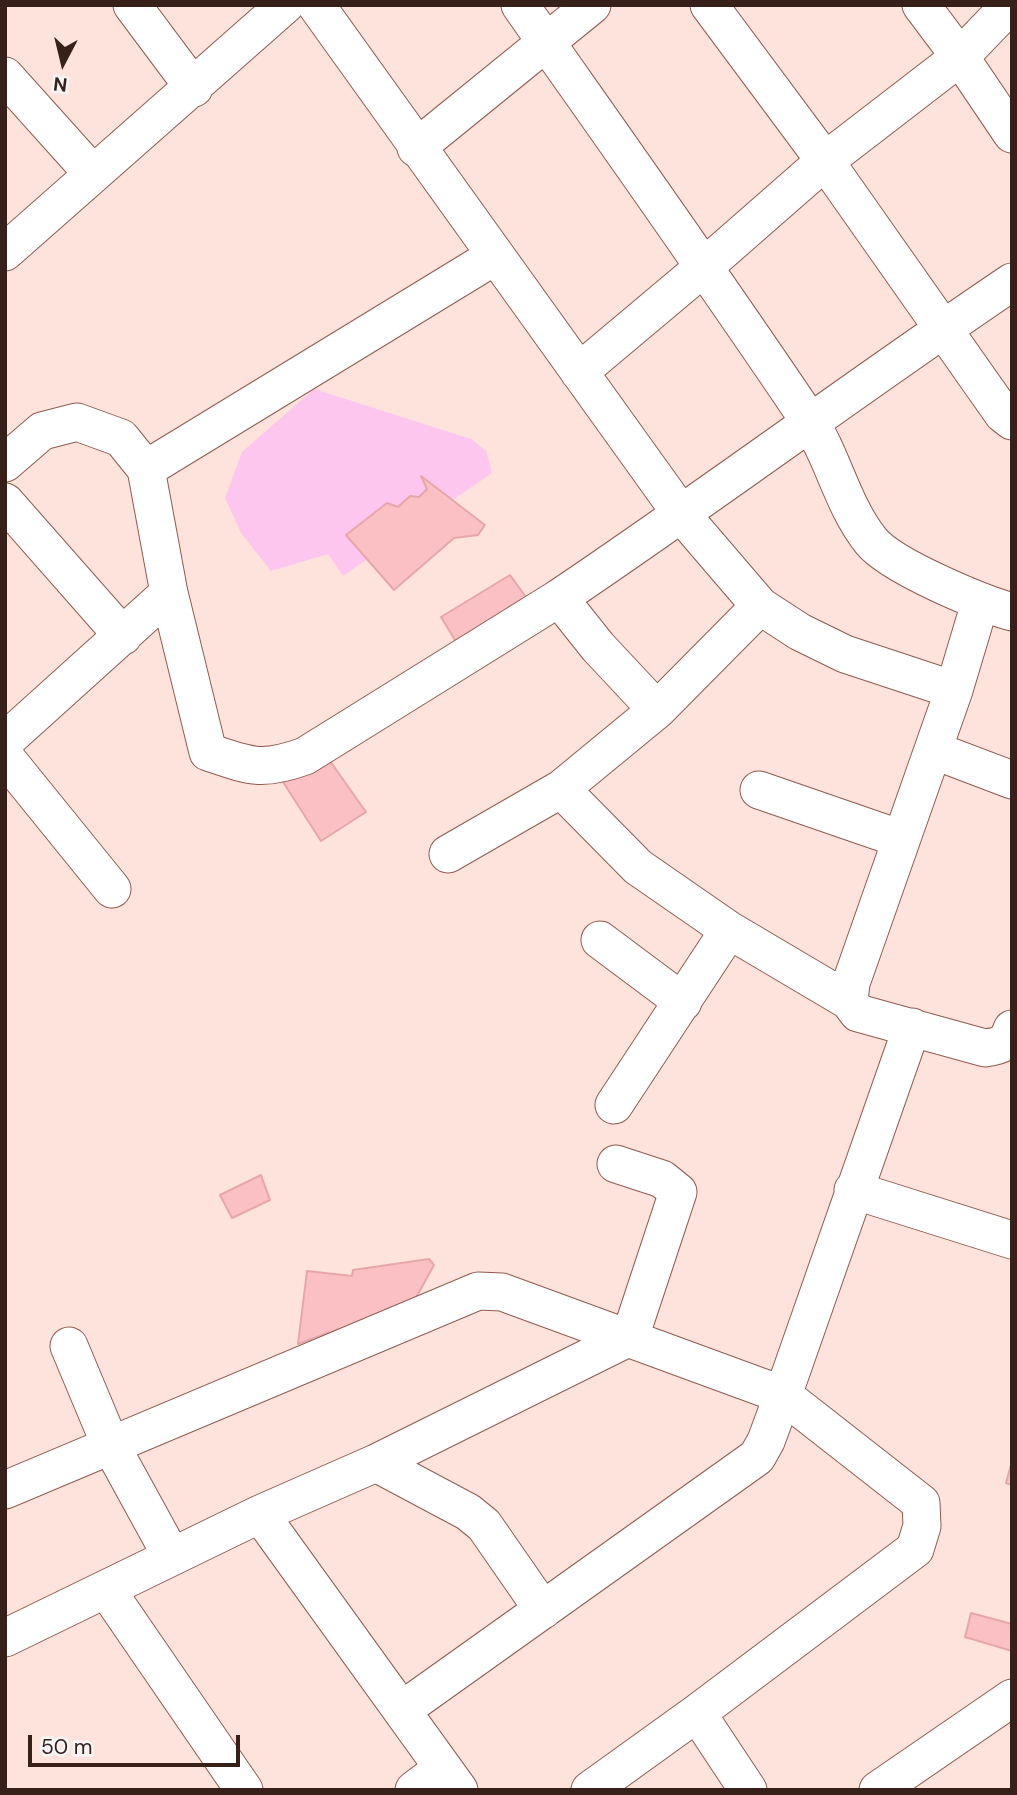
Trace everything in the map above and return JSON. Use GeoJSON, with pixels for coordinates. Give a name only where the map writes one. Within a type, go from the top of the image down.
{"type":"FeatureCollection","features":[{"type":"Feature","properties":{"kind":"street"},"geometry":{"type":"LineString","coordinates":[[132,5],[194,88]]}},
{"type":"Feature","properties":{"kind":"street"},"geometry":{"type":"LineString","coordinates":[[5,252],[285,5]]}},
{"type":"Feature","properties":{"kind":"street"},"geometry":{"type":"LineString","coordinates":[[316,5],[416,148],[682,515],[760,606],[800,632],[845,654],[954,690]]}},
{"type":"Feature","properties":{"kind":"street"},"geometry":{"type":"LineString","coordinates":[[520,5],[810,422],[872,543],[895,560],[996,608],[954,690],[851,983],[849,1001]]}},
{"type":"Feature","properties":{"kind":"street"},"geometry":{"type":"LineString","coordinates":[[416,148],[592,5]]}},
{"type":"Feature","properties":{"kind":"street"},"geometry":{"type":"LineString","coordinates":[[709,5],[825,161],[1003,414],[1012,421]]}},
{"type":"Feature","properties":{"kind":"street"},"geometry":{"type":"LineString","coordinates":[[921,5],[1012,134]]}},
{"type":"Feature","properties":{"kind":"street"},"geometry":{"type":"LineString","coordinates":[[579,372],[825,161],[960,57],[1010,5]]}},
{"type":"Feature","properties":{"kind":"street"},"geometry":{"type":"LineString","coordinates":[[5,76],[93,174]]}},
{"type":"Feature","properties":{"kind":"street"},"geometry":{"type":"LineString","coordinates":[[146,468],[495,256]]}},
{"type":"Feature","properties":{"kind":"street"},"geometry":{"type":"LineString","coordinates":[[5,463],[42,431],[77,422],[121,438],[146,468],[169,593],[208,752],[251,766],[281,764],[305,756],[559,598],[682,515],[810,422],[1012,282]]}},
{"type":"Feature","properties":{"kind":"street"},"geometry":{"type":"LineString","coordinates":[[5,502],[123,636]]}},
{"type":"Feature","properties":{"kind":"street"},"geometry":{"type":"LineString","coordinates":[[5,741],[169,593]]}},
{"type":"Feature","properties":{"kind":"street"},"geometry":{"type":"LineString","coordinates":[[559,598],[598,647],[657,710]]}},
{"type":"Feature","properties":{"kind":"street"},"geometry":{"type":"LineString","coordinates":[[448,854],[561,789],[657,710],[760,606]]}},
{"type":"Feature","properties":{"kind":"street"},"geometry":{"type":"LineString","coordinates":[[933,750],[1012,780]]}},
{"type":"Feature","properties":{"kind":"street"},"geometry":{"type":"LineString","coordinates":[[5,757],[112,889]]}},
{"type":"Feature","properties":{"kind":"street"},"geometry":{"type":"LineString","coordinates":[[561,789],[638,867],[729,930],[849,1001],[858,1013],[985,1048],[1000,1046],[1009,1038],[1012,1029]]}},
{"type":"Feature","properties":{"kind":"street"},"geometry":{"type":"LineString","coordinates":[[759,790],[901,839]]}},
{"type":"Feature","properties":{"kind":"street"},"geometry":{"type":"LineString","coordinates":[[614,1105],[729,930]]}},
{"type":"Feature","properties":{"kind":"street"},"geometry":{"type":"LineString","coordinates":[[600,940],[683,1002]]}},
{"type":"Feature","properties":{"kind":"street"},"geometry":{"type":"LineString","coordinates":[[402,1710],[757,1457],[766,1441],[783,1395],[912,1027]]}},
{"type":"Feature","properties":{"kind":"street"},"geometry":{"type":"LineString","coordinates":[[5,1638],[260,1514],[376,1464],[630,1337],[678,1192],[662,1179],[616,1164]]}},
{"type":"Feature","properties":{"kind":"street"},"geometry":{"type":"LineString","coordinates":[[853,1190],[1012,1240]]}},
{"type":"Feature","properties":{"kind":"street"},"geometry":{"type":"LineString","coordinates":[[5,1490],[478,1291],[502,1292],[783,1395],[921,1503],[922,1526],[915,1549],[604,1786]]}},
{"type":"Feature","properties":{"kind":"street"},"geometry":{"type":"LineString","coordinates":[[69,1346],[110,1444],[172,1557]]}},
{"type":"Feature","properties":{"kind":"street"},"geometry":{"type":"LineString","coordinates":[[376,1464],[468,1512],[484,1525],[542,1610]]}},
{"type":"Feature","properties":{"kind":"street"},"geometry":{"type":"LineString","coordinates":[[260,1514],[451,1779],[414,1790]]}},
{"type":"Feature","properties":{"kind":"street"},"geometry":{"type":"LineString","coordinates":[[106,1589],[244,1790]]}},
{"type":"Feature","properties":{"kind":"street"},"geometry":{"type":"LineString","coordinates":[[878,1790],[1012,1698]]}},
{"type":"Feature","properties":{"kind":"street"},"geometry":{"type":"LineString","coordinates":[[697,1713],[748,1790]]}},
{"type":"Feature","properties":{"kind":"shaded area"},"geometry":{"type":"Polygon","coordinates":[[[314,389],[471,439],[486,451],[492,473],[343,576],[328,554],[271,571],[241,533],[225,498],[242,452],[314,389]]]}},
{"type":"Feature","properties":{"kind":"building"},"geometry":{"type":"Polygon","coordinates":[[[421,476],[485,525],[478,535],[454,538],[394,590],[346,535],[387,503],[398,507],[410,496],[419,497],[427,489],[421,476]]]}},
{"type":"Feature","properties":{"kind":"building"},"geometry":{"type":"Polygon","coordinates":[[[510,575],[528,600],[461,650],[441,617],[510,575]]]}},
{"type":"Feature","properties":{"kind":"building"},"geometry":{"type":"Polygon","coordinates":[[[330,761],[366,812],[321,841],[283,782],[330,761]]]}},
{"type":"Feature","properties":{"kind":"building"},"geometry":{"type":"Polygon","coordinates":[[[261,1175],[270,1200],[232,1218],[220,1195],[261,1175]]]}},
{"type":"Feature","properties":{"kind":"building"},"geometry":{"type":"Polygon","coordinates":[[[429,1259],[434,1265],[406,1316],[386,1316],[298,1344],[307,1271],[352,1276],[353,1270],[429,1259]]]}},
{"type":"Feature","properties":{"kind":"building"},"geometry":{"type":"Polygon","coordinates":[[[1012,1461],[1012,1485],[1006,1483],[1012,1461]]]}},
{"type":"Feature","properties":{"kind":"building"},"geometry":{"type":"Polygon","coordinates":[[[971,1613],[1012,1624],[1012,1651],[965,1637],[971,1613]]]}}]}
